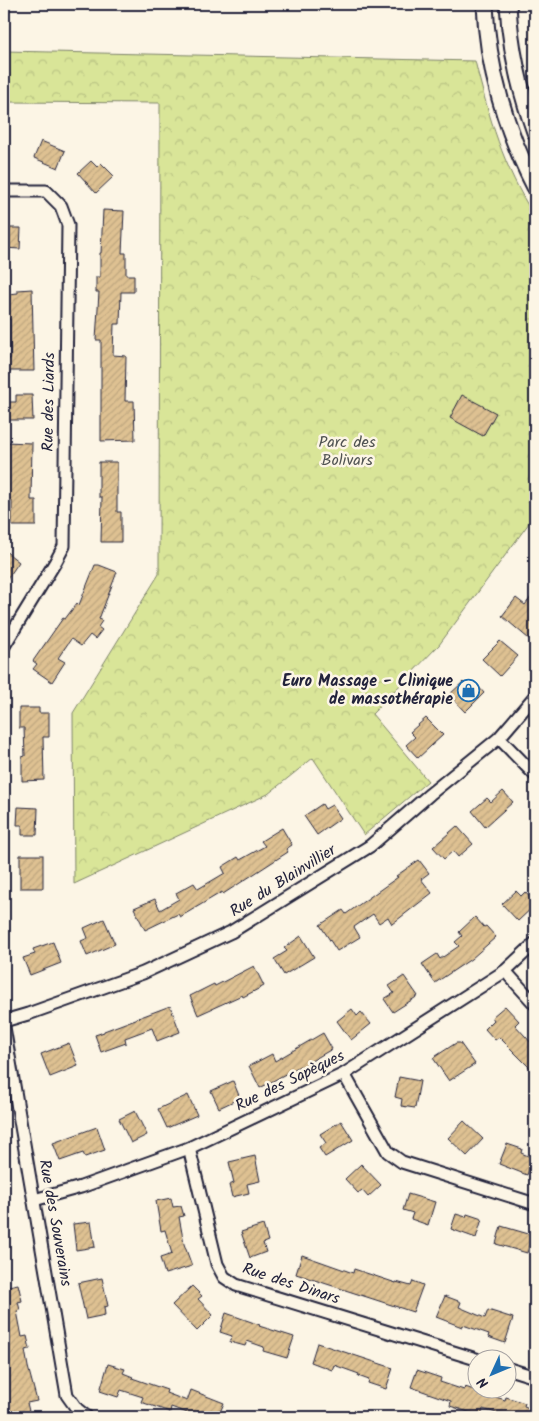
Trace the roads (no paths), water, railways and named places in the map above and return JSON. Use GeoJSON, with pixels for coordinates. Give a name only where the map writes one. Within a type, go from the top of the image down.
{"type":"FeatureCollection","features":[{"type":"Feature","properties":{"kind":"street"},"geometry":{"type":"LineString","coordinates":[[485,4],[488,43],[496,81],[508,124],[530,161],[535,187]]}},
{"type":"Feature","properties":{"kind":"street"},"geometry":{"type":"LineString","coordinates":[[508,4],[512,44],[518,76],[535,132]]}},
{"type":"Feature","properties":{"kind":"street","name":"Rue des Liards"},"geometry":{"type":"LineString","coordinates":[[4,191],[46,192],[61,206],[68,225],[64,546],[4,646]]}},
{"type":"Feature","properties":{"kind":"street","name":"Rue du Blainvillier"},"geometry":{"type":"LineString","coordinates":[[4,1021],[143,973],[231,932],[370,846],[499,738],[535,696]]}},
{"type":"Feature","properties":{"kind":"street"},"geometry":{"type":"LineString","coordinates":[[499,738],[535,775]]}},
{"type":"Feature","properties":{"kind":"street","name":"Rue des Sapèques"},"geometry":{"type":"LineString","coordinates":[[34,1200],[81,1188],[189,1148],[344,1074],[505,971],[535,943]]}},
{"type":"Feature","properties":{"kind":"street"},"geometry":{"type":"LineString","coordinates":[[505,971],[535,1004]]}},
{"type":"Feature","properties":{"kind":"street","name":"Rue des Souverains"},"geometry":{"type":"LineString","coordinates":[[4,1027],[67,1395],[77,1409],[87,1417]]}},
{"type":"Feature","properties":{"kind":"street"},"geometry":{"type":"LineString","coordinates":[[344,1074],[388,1152],[402,1162],[535,1204]]}},
{"type":"Feature","properties":{"kind":"street","name":"Rue des Dinars"},"geometry":{"type":"LineString","coordinates":[[189,1148],[217,1264],[224,1277],[236,1285],[466,1356]]}},
{"type":"Feature","properties":{"kind":"street"},"geometry":{"type":"LineString","coordinates":[[516,1371],[535,1377]]}},
{"type":"Feature","properties":{"kind":"place","name":"Euro Massage - Clinique de massothérapie"},"geometry":{"type":"Point","coordinates":[469,690]}},
{"type":"Feature","properties":{"kind":"park label","name":"Parc des Bolivars"},"geometry":{"type":"Point","coordinates":[347,451]}}]}
